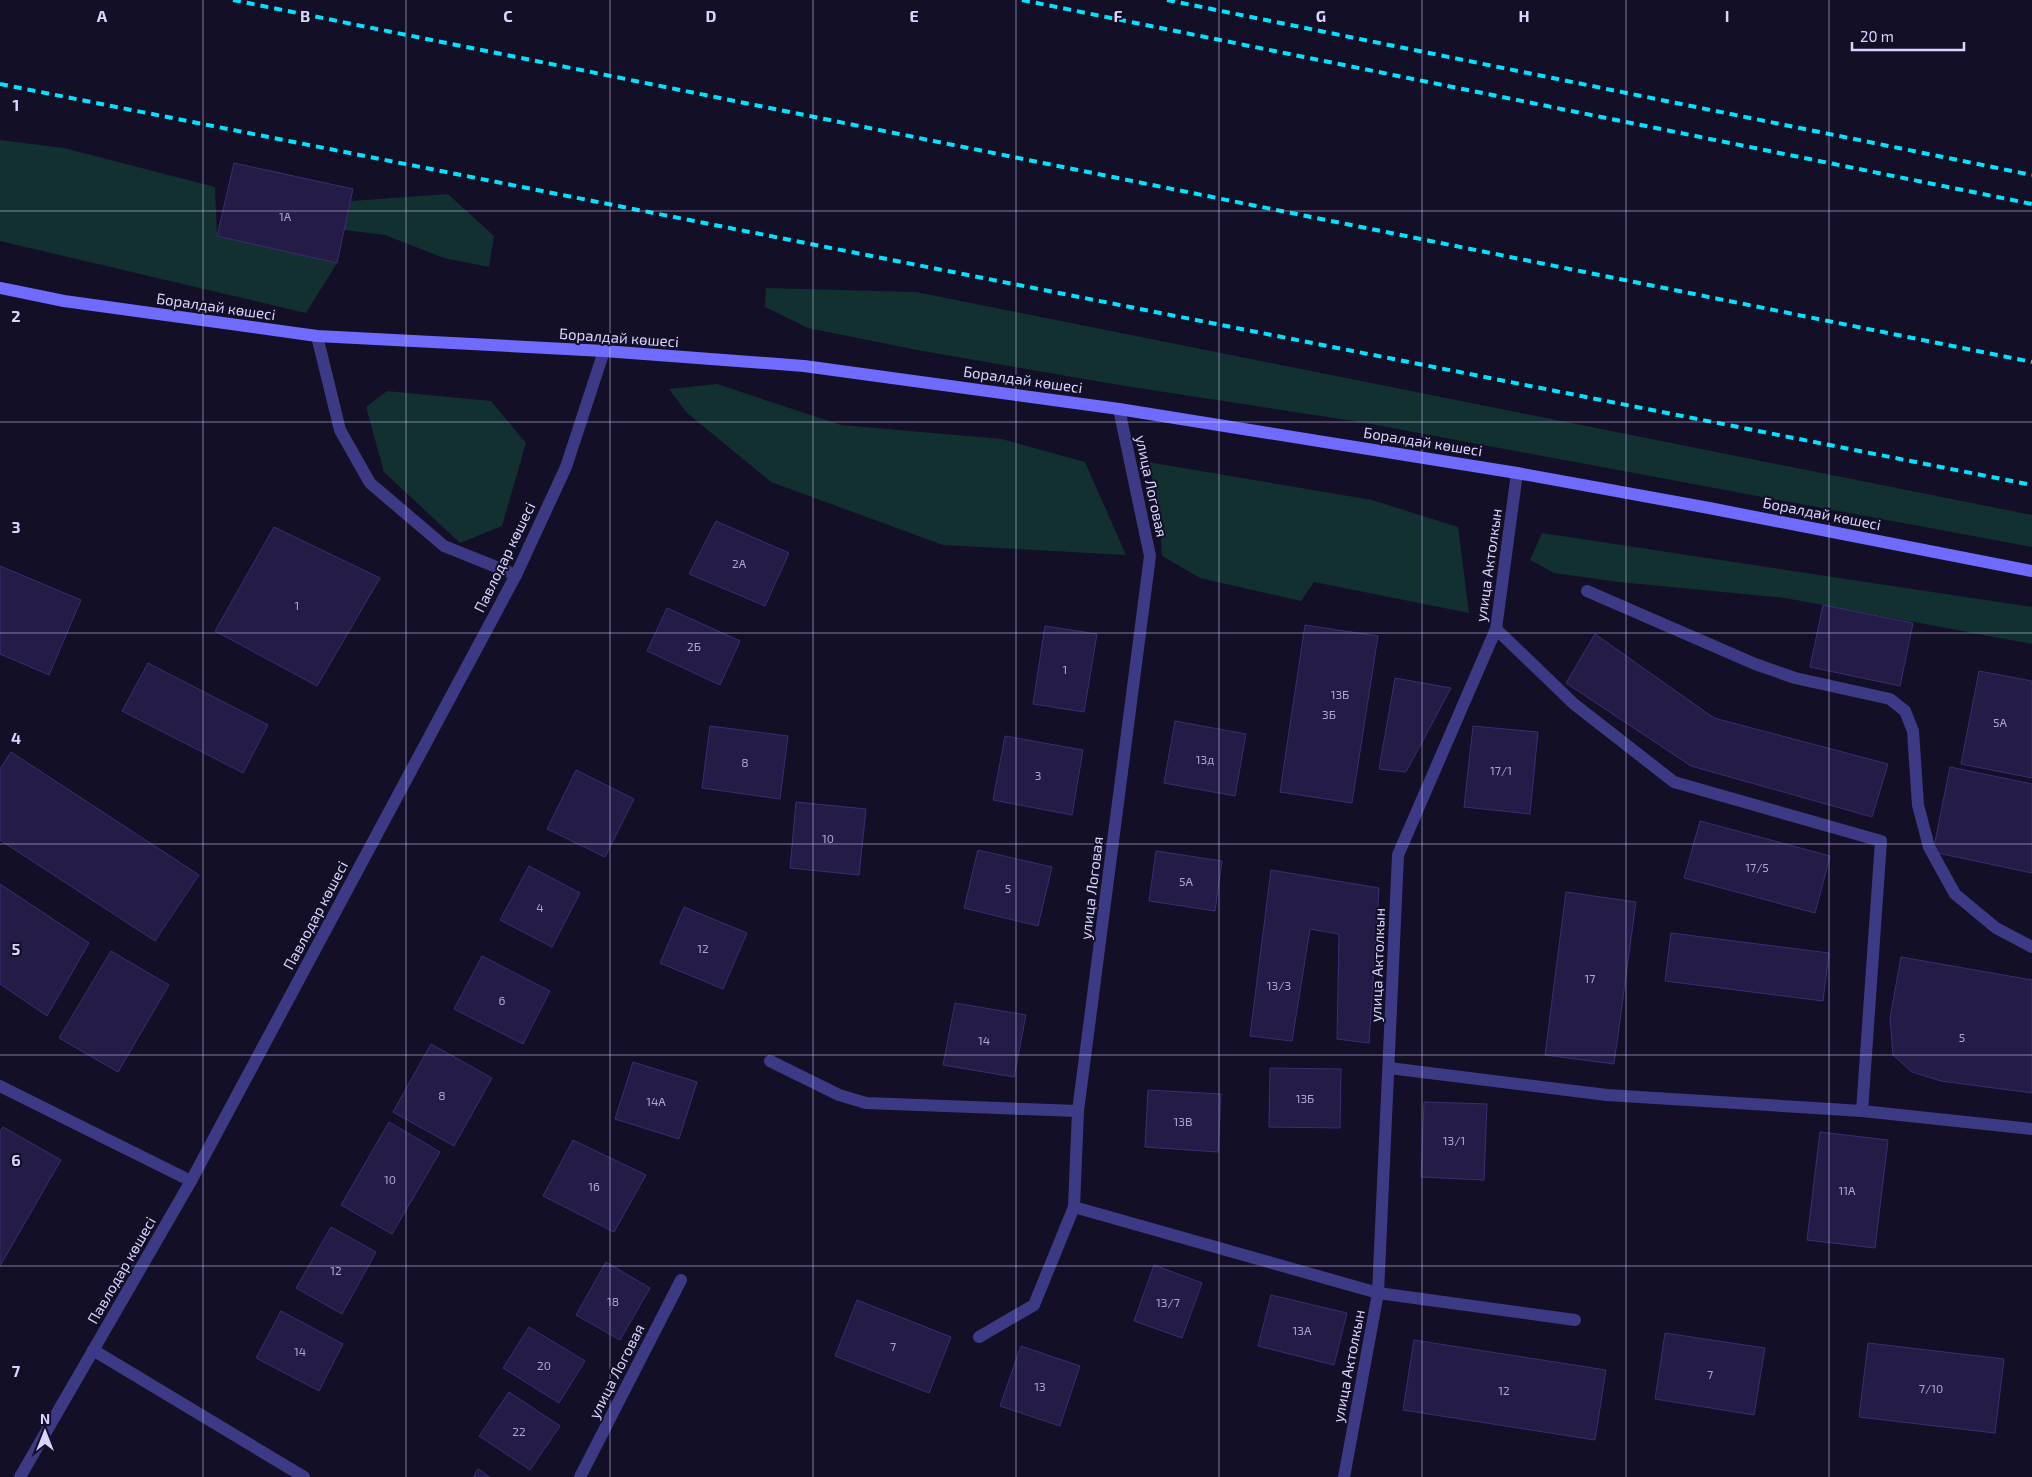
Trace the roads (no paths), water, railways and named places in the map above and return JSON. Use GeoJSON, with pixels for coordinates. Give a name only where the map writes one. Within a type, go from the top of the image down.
{"type":"FeatureCollection","features":[{"type":"Feature","properties":{"kind":"main road","name":"Боралдай көшесі"},"geometry":{"type":"LineString","coordinates":[[0,288],[64,301],[318,336],[604,351],[804,366],[1119,409],[1517,473],[1710,508],[2032,571]]}},
{"type":"Feature","properties":{"kind":"street"},"geometry":{"type":"LineString","coordinates":[[318,336],[340,430],[370,484],[444,546],[516,575]]}},
{"type":"Feature","properties":{"kind":"street","name":"Павлодар көшесі"},"geometry":{"type":"LineString","coordinates":[[20,1477],[191,1181],[516,575],[566,467],[604,351]]}},
{"type":"Feature","properties":{"kind":"street","name":"улица Логовая"},"geometry":{"type":"LineString","coordinates":[[979,1337],[1034,1305],[1074,1207],[1078,1111],[1150,556],[1119,409]]}},
{"type":"Feature","properties":{"kind":"street","name":"улица Актолкын"},"geometry":{"type":"LineString","coordinates":[[1344,1477],[1378,1293],[1398,855],[1496,629],[1517,473]]}},
{"type":"Feature","properties":{"kind":"street"},"geometry":{"type":"LineString","coordinates":[[1586,591],[1756,664],[1795,678],[1890,699],[1905,711],[1912,731],[1918,805],[1929,847],[1955,894],[1996,928],[2032,946]]}},
{"type":"Feature","properties":{"kind":"street"},"geometry":{"type":"LineString","coordinates":[[1496,629],[1574,704],[1674,782],[1881,841],[1862,1110]]}},
{"type":"Feature","properties":{"kind":"street"},"geometry":{"type":"LineString","coordinates":[[770,1061],[839,1095],[866,1103],[1078,1111]]}},
{"type":"Feature","properties":{"kind":"street"},"geometry":{"type":"LineString","coordinates":[[1389,1068],[1608,1095],[1862,1110],[2032,1130]]}},
{"type":"Feature","properties":{"kind":"street"},"geometry":{"type":"LineString","coordinates":[[0,1086],[191,1181]]}},
{"type":"Feature","properties":{"kind":"street"},"geometry":{"type":"LineString","coordinates":[[1074,1207],[1378,1293],[1575,1320]]}},
{"type":"Feature","properties":{"kind":"street","name":"улица Логовая"},"geometry":{"type":"LineString","coordinates":[[580,1477],[681,1280]]}},
{"type":"Feature","properties":{"kind":"street"},"geometry":{"type":"LineString","coordinates":[[94,1350],[304,1477]]}},
{"type":"Feature","properties":{"kind":"railway"},"geometry":{"type":"LineString","coordinates":[[233,0],[2032,362]]}},
{"type":"Feature","properties":{"kind":"railway"},"geometry":{"type":"LineString","coordinates":[[1022,0],[2032,204]]}},
{"type":"Feature","properties":{"kind":"railway"},"geometry":{"type":"LineString","coordinates":[[1167,0],[2032,175]]}},
{"type":"Feature","properties":{"kind":"railway"},"geometry":{"type":"LineString","coordinates":[[0,84],[2032,485]]}}]}
